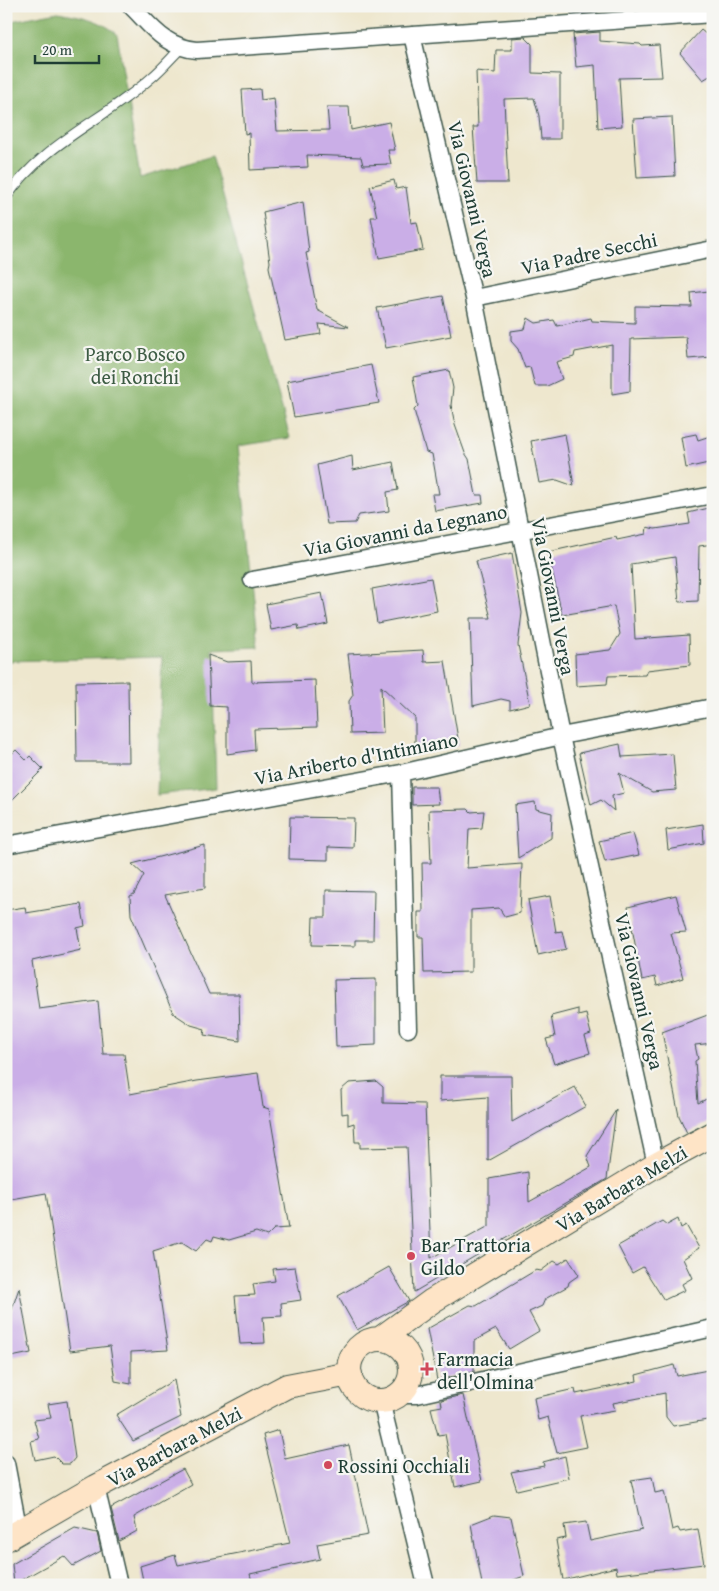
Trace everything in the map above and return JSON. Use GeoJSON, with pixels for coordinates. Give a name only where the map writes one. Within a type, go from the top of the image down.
{"type":"FeatureCollection","features":[{"type":"Feature","properties":{"kind":"street"},"geometry":{"type":"LineString","coordinates":[[131,6],[164,39],[181,48],[196,50],[713,14]]}},
{"type":"Feature","properties":{"kind":"street","name":"Via Giovanni Verga"},"geometry":{"type":"LineString","coordinates":[[412,35],[474,298],[561,736],[656,1165]]}},
{"type":"Feature","properties":{"kind":"street","name":"Via Padre Secchi"},"geometry":{"type":"LineString","coordinates":[[474,298],[713,249]]}},
{"type":"Feature","properties":{"kind":"street","name":"Via Giovanni da Legnano"},"geometry":{"type":"LineString","coordinates":[[252,580],[713,495]]}},
{"type":"Feature","properties":{"kind":"street","name":"Via Ariberto d'Intimiano"},"geometry":{"type":"LineString","coordinates":[[6,845],[401,772],[561,736],[713,707]]}},
{"type":"Feature","properties":{"kind":"street"},"geometry":{"type":"LineString","coordinates":[[401,772],[408,1029]]}},
{"type":"Feature","properties":{"kind":"street","name":"Via Barbara Melzi"},"geometry":{"type":"LineString","coordinates":[[12,1536],[96,1487],[287,1386],[350,1374],[353,1357],[358,1349],[368,1342],[380,1340],[432,1301],[656,1165],[713,1134]]}},
{"type":"Feature","properties":{"kind":"street"},"geometry":{"type":"LineString","coordinates":[[390,1398],[410,1380],[413,1334],[432,1301]]}},
{"type":"Feature","properties":{"kind":"street"},"geometry":{"type":"LineString","coordinates":[[350,1374],[357,1390],[364,1396],[390,1398],[417,1395],[713,1328]]}},
{"type":"Feature","properties":{"kind":"street"},"geometry":{"type":"LineString","coordinates":[[380,1340],[398,1345],[405,1352],[410,1362]]}},
{"type":"Feature","properties":{"kind":"street"},"geometry":{"type":"LineString","coordinates":[[390,1398],[426,1585]]}},
{"type":"Feature","properties":{"kind":"street"},"geometry":{"type":"LineString","coordinates":[[6,1463],[12,1536]]}},
{"type":"Feature","properties":{"kind":"street"},"geometry":{"type":"LineString","coordinates":[[96,1487],[119,1585]]}},
{"type":"Feature","properties":{"kind":"lane"},"geometry":{"type":"LineString","coordinates":[[6,198],[21,176],[66,138],[150,79],[181,48]]}},
{"type":"Feature","properties":{"kind":"green space","name":"Parco Bosco dei Ronchi"},"geometry":{"type":"Polygon","coordinates":[[[58,12],[97,22],[117,34],[140,178],[212,156],[290,438],[238,446],[259,647],[212,649],[216,788],[157,795],[162,657],[6,661],[6,22],[58,12]]]}},
{"type":"Feature","properties":{"kind":"building"},"geometry":{"type":"Polygon","coordinates":[[[570,6],[598,6],[598,12],[571,14],[570,6]]]}},
{"type":"Feature","properties":{"kind":"building"},"geometry":{"type":"Polygon","coordinates":[[[701,30],[713,40],[713,74],[703,80],[680,53],[701,30]]]}},
{"type":"Feature","properties":{"kind":"building"},"geometry":{"type":"Polygon","coordinates":[[[600,32],[600,41],[640,44],[642,46],[659,45],[662,77],[619,78],[622,126],[598,128],[595,65],[576,67],[573,34],[600,32]]]}},
{"type":"Feature","properties":{"kind":"building"},"geometry":{"type":"Polygon","coordinates":[[[525,37],[532,44],[532,73],[560,74],[560,139],[541,139],[539,116],[534,98],[504,99],[508,183],[477,183],[473,127],[478,127],[476,71],[495,73],[496,50],[512,50],[512,38],[525,37]]]}},
{"type":"Feature","properties":{"kind":"building"},"geometry":{"type":"Polygon","coordinates":[[[260,89],[261,100],[274,98],[277,131],[329,130],[327,107],[349,107],[351,130],[389,122],[395,150],[388,150],[391,164],[363,165],[361,157],[307,155],[308,167],[250,170],[249,133],[245,134],[242,90],[260,89]]]}},
{"type":"Feature","properties":{"kind":"building"},"geometry":{"type":"Polygon","coordinates":[[[672,117],[675,176],[637,178],[633,119],[672,117]]]}},
{"type":"Feature","properties":{"kind":"building"},"geometry":{"type":"Polygon","coordinates":[[[394,180],[396,189],[406,187],[411,223],[417,222],[423,250],[379,258],[371,217],[377,217],[370,186],[394,180]]]}},
{"type":"Feature","properties":{"kind":"building"},"geometry":{"type":"Polygon","coordinates":[[[303,202],[309,252],[306,253],[317,310],[349,327],[319,324],[321,334],[285,340],[269,267],[270,262],[263,212],[303,202]]]}},
{"type":"Feature","properties":{"kind":"building"},"geometry":{"type":"Polygon","coordinates":[[[709,291],[712,357],[688,359],[686,337],[631,339],[630,391],[612,394],[612,345],[575,352],[574,357],[556,362],[562,379],[547,386],[535,386],[530,367],[525,368],[518,349],[511,341],[511,331],[525,329],[528,318],[536,323],[554,320],[557,326],[591,318],[592,321],[635,323],[635,306],[692,307],[691,293],[709,291]]]}},
{"type":"Feature","properties":{"kind":"building"},"geometry":{"type":"Polygon","coordinates":[[[443,296],[451,336],[386,348],[377,308],[443,296]]]}},
{"type":"Feature","properties":{"kind":"building"},"geometry":{"type":"Polygon","coordinates":[[[371,365],[379,403],[294,417],[287,381],[371,365]]]}},
{"type":"Feature","properties":{"kind":"building"},"geometry":{"type":"Polygon","coordinates":[[[449,370],[453,388],[451,405],[455,425],[469,459],[476,495],[482,495],[483,503],[435,511],[432,494],[439,494],[432,454],[426,452],[414,410],[418,406],[413,377],[449,370]]]}},
{"type":"Feature","properties":{"kind":"building"},"geometry":{"type":"Polygon","coordinates":[[[565,434],[574,486],[557,480],[539,483],[531,441],[565,434]]]}},
{"type":"Feature","properties":{"kind":"building"},"geometry":{"type":"Polygon","coordinates":[[[696,434],[698,440],[713,435],[713,462],[686,468],[681,437],[696,434]]]}},
{"type":"Feature","properties":{"kind":"building"},"geometry":{"type":"Polygon","coordinates":[[[352,456],[353,470],[393,462],[398,490],[387,492],[389,511],[359,515],[355,523],[327,524],[317,465],[352,456]]]}},
{"type":"Feature","properties":{"kind":"building"},"geometry":{"type":"Polygon","coordinates":[[[713,507],[713,544],[699,546],[698,601],[679,602],[675,557],[631,564],[635,639],[689,635],[690,665],[647,670],[645,675],[608,676],[607,684],[576,686],[575,654],[610,650],[620,634],[614,606],[562,615],[548,552],[616,537],[617,540],[646,534],[647,527],[655,529],[690,524],[688,513],[713,507]]]}},
{"type":"Feature","properties":{"kind":"building"},"geometry":{"type":"Polygon","coordinates":[[[512,553],[522,613],[518,645],[530,704],[510,709],[510,701],[501,699],[473,706],[470,618],[491,618],[476,561],[512,553]]]}},
{"type":"Feature","properties":{"kind":"building"},"geometry":{"type":"Polygon","coordinates":[[[431,578],[437,611],[377,623],[372,589],[431,578]]]}},
{"type":"Feature","properties":{"kind":"building"},"geometry":{"type":"Polygon","coordinates":[[[322,593],[328,624],[299,630],[298,625],[271,630],[266,604],[322,593]]]}},
{"type":"Feature","properties":{"kind":"building"},"geometry":{"type":"Polygon","coordinates":[[[423,650],[424,662],[445,661],[459,745],[415,752],[415,718],[381,686],[383,733],[350,734],[349,701],[353,695],[348,654],[423,650]]]}},
{"type":"Feature","properties":{"kind":"building"},"geometry":{"type":"Polygon","coordinates":[[[208,655],[227,662],[251,661],[252,682],[315,680],[317,727],[254,729],[255,750],[227,754],[227,707],[210,706],[208,655]]]}},
{"type":"Feature","properties":{"kind":"building"},"geometry":{"type":"Polygon","coordinates":[[[128,681],[129,762],[77,762],[76,682],[128,681]]]}},
{"type":"Feature","properties":{"kind":"building"},"geometry":{"type":"Polygon","coordinates":[[[620,744],[622,757],[673,754],[676,790],[652,792],[619,773],[624,793],[612,796],[614,811],[601,800],[591,805],[579,753],[620,744]]]}},
{"type":"Feature","properties":{"kind":"building"},"geometry":{"type":"Polygon","coordinates":[[[16,750],[26,760],[30,756],[43,769],[6,806],[6,759],[16,750]]]}},
{"type":"Feature","properties":{"kind":"building"},"geometry":{"type":"Polygon","coordinates":[[[412,787],[437,787],[439,804],[412,805],[412,787]]]}},
{"type":"Feature","properties":{"kind":"building"},"geometry":{"type":"Polygon","coordinates":[[[535,802],[536,809],[552,813],[551,838],[518,858],[515,805],[535,802]]]}},
{"type":"Feature","properties":{"kind":"building"},"geometry":{"type":"Polygon","coordinates":[[[468,809],[471,812],[484,811],[482,828],[469,829],[467,868],[522,864],[520,913],[505,917],[499,908],[471,910],[471,972],[424,973],[423,937],[418,937],[418,912],[423,912],[422,863],[431,863],[429,810],[468,809]]]}},
{"type":"Feature","properties":{"kind":"building"},"geometry":{"type":"Polygon","coordinates":[[[290,817],[354,818],[353,848],[328,847],[328,860],[289,859],[290,817]]]}},
{"type":"Feature","properties":{"kind":"building"},"geometry":{"type":"Polygon","coordinates":[[[703,824],[704,843],[668,850],[666,830],[703,824]]]}},
{"type":"Feature","properties":{"kind":"building"},"geometry":{"type":"Polygon","coordinates":[[[633,833],[639,855],[605,862],[599,841],[633,833]]]}},
{"type":"Feature","properties":{"kind":"building"},"geometry":{"type":"Polygon","coordinates":[[[205,845],[205,888],[165,895],[209,994],[239,994],[240,1041],[204,1035],[205,1029],[191,1025],[173,1013],[131,915],[130,896],[134,894],[144,875],[132,864],[205,845]]]}},
{"type":"Feature","properties":{"kind":"building"},"geometry":{"type":"Polygon","coordinates":[[[326,890],[374,891],[373,940],[355,940],[355,946],[312,945],[313,917],[326,917],[326,890]]]}},
{"type":"Feature","properties":{"kind":"building"},"geometry":{"type":"Polygon","coordinates":[[[676,895],[686,932],[671,933],[683,978],[657,986],[655,977],[642,980],[628,907],[676,895]]]}},
{"type":"Feature","properties":{"kind":"building"},"geometry":{"type":"Polygon","coordinates":[[[550,896],[556,932],[562,931],[566,949],[538,955],[528,900],[550,896]]]}},
{"type":"Feature","properties":{"kind":"building"},"geometry":{"type":"Polygon","coordinates":[[[81,904],[85,926],[77,928],[81,950],[32,961],[39,1009],[98,1001],[103,1054],[124,1054],[130,1094],[197,1081],[258,1073],[263,1107],[269,1109],[289,1228],[274,1229],[267,1236],[256,1232],[229,1240],[214,1236],[212,1241],[207,1239],[196,1251],[182,1242],[153,1251],[168,1350],[131,1352],[131,1384],[115,1381],[110,1346],[70,1351],[46,1193],[6,1200],[6,910],[25,907],[26,913],[81,904]]]}},
{"type":"Feature","properties":{"kind":"building"},"geometry":{"type":"Polygon","coordinates":[[[376,979],[376,1045],[336,1047],[334,980],[376,979]]]}},
{"type":"Feature","properties":{"kind":"building"},"geometry":{"type":"Polygon","coordinates":[[[578,1009],[578,1016],[586,1014],[591,1034],[585,1036],[590,1053],[554,1064],[546,1039],[555,1037],[551,1016],[578,1009]]]}},
{"type":"Feature","properties":{"kind":"building"},"geometry":{"type":"Polygon","coordinates":[[[713,1013],[713,1043],[695,1045],[698,1059],[695,1061],[698,1103],[713,1096],[713,1120],[687,1133],[679,1116],[662,1032],[713,1013]]]}},
{"type":"Feature","properties":{"kind":"building"},"geometry":{"type":"Polygon","coordinates":[[[440,1076],[511,1076],[512,1122],[575,1087],[586,1106],[488,1161],[488,1097],[440,1101],[440,1076]]]}},
{"type":"Feature","properties":{"kind":"building"},"geometry":{"type":"Polygon","coordinates":[[[376,1081],[383,1087],[383,1103],[425,1104],[431,1258],[489,1226],[489,1179],[528,1172],[529,1202],[591,1167],[587,1156],[616,1110],[607,1179],[414,1292],[407,1147],[360,1148],[360,1142],[355,1142],[354,1123],[348,1125],[348,1113],[342,1114],[341,1090],[349,1083],[376,1081]]]}},
{"type":"Feature","properties":{"kind":"building"},"geometry":{"type":"Polygon","coordinates":[[[678,1219],[681,1228],[686,1225],[699,1248],[683,1259],[692,1278],[682,1284],[685,1290],[664,1300],[643,1267],[632,1273],[618,1246],[662,1221],[667,1225],[678,1219]]]}},
{"type":"Feature","properties":{"kind":"building"},"geometry":{"type":"Polygon","coordinates":[[[568,1258],[579,1275],[569,1282],[568,1286],[545,1299],[542,1306],[529,1312],[539,1331],[509,1349],[496,1329],[474,1341],[474,1372],[437,1380],[427,1329],[470,1305],[476,1306],[536,1270],[541,1271],[554,1261],[559,1264],[568,1258]]]}},
{"type":"Feature","properties":{"kind":"building"},"geometry":{"type":"Polygon","coordinates":[[[295,1267],[301,1300],[281,1303],[282,1316],[263,1317],[265,1343],[240,1344],[235,1296],[255,1295],[253,1284],[275,1281],[273,1269],[295,1267]]]}},
{"type":"Feature","properties":{"kind":"building"},"geometry":{"type":"Polygon","coordinates":[[[389,1267],[409,1301],[357,1330],[338,1296],[389,1267]]]}},
{"type":"Feature","properties":{"kind":"building"},"geometry":{"type":"Polygon","coordinates":[[[19,1288],[31,1353],[6,1358],[6,1315],[10,1315],[19,1288]]]}},
{"type":"Feature","properties":{"kind":"building"},"geometry":{"type":"Polygon","coordinates":[[[674,1365],[677,1376],[713,1369],[713,1419],[673,1426],[666,1417],[665,1393],[613,1403],[615,1410],[580,1416],[587,1447],[557,1453],[548,1417],[538,1420],[534,1398],[575,1389],[576,1394],[637,1381],[636,1375],[674,1365]]]}},
{"type":"Feature","properties":{"kind":"building"},"geometry":{"type":"Polygon","coordinates":[[[174,1380],[181,1417],[133,1441],[116,1415],[174,1380]]]}},
{"type":"Feature","properties":{"kind":"building"},"geometry":{"type":"Polygon","coordinates":[[[463,1395],[482,1481],[455,1487],[445,1434],[438,1435],[431,1408],[442,1406],[441,1400],[463,1395]]]}},
{"type":"Feature","properties":{"kind":"building"},"geometry":{"type":"Polygon","coordinates":[[[67,1401],[75,1458],[70,1464],[62,1464],[54,1456],[35,1460],[31,1441],[39,1439],[34,1420],[51,1418],[48,1404],[67,1401]]]}},
{"type":"Feature","properties":{"kind":"building"},"geometry":{"type":"Polygon","coordinates":[[[279,1430],[285,1459],[349,1445],[368,1535],[317,1544],[320,1559],[250,1574],[253,1585],[144,1585],[140,1566],[175,1555],[178,1565],[290,1543],[263,1435],[279,1430]]]}},
{"type":"Feature","properties":{"kind":"building"},"geometry":{"type":"Polygon","coordinates":[[[565,1456],[569,1478],[517,1490],[511,1472],[544,1466],[543,1462],[565,1456]]]}},
{"type":"Feature","properties":{"kind":"building"},"geometry":{"type":"Polygon","coordinates":[[[183,1469],[191,1484],[134,1517],[137,1531],[119,1541],[111,1508],[183,1469]]]}},
{"type":"Feature","properties":{"kind":"building"},"geometry":{"type":"Polygon","coordinates":[[[652,1477],[655,1493],[664,1491],[672,1530],[678,1528],[680,1532],[698,1529],[704,1564],[617,1574],[616,1567],[563,1580],[556,1540],[566,1538],[564,1525],[586,1522],[590,1541],[642,1530],[631,1480],[652,1477]]]}},
{"type":"Feature","properties":{"kind":"building"},"geometry":{"type":"Polygon","coordinates":[[[494,1515],[511,1517],[524,1576],[501,1585],[482,1584],[471,1524],[494,1515]]]}},
{"type":"Feature","properties":{"kind":"building"},"geometry":{"type":"Polygon","coordinates":[[[75,1528],[97,1533],[101,1551],[73,1566],[64,1556],[14,1584],[12,1564],[75,1528]]]}},
{"type":"Feature","properties":{"kind":"place","name":"Bar Trattoria Gildo"},"geometry":{"type":"Point","coordinates":[411,1256]}},
{"type":"Feature","properties":{"kind":"place","name":"Farmacia dell'Olmina"},"geometry":{"type":"Point","coordinates":[427,1369]}},
{"type":"Feature","properties":{"kind":"place","name":"Rossini Occhiali"},"geometry":{"type":"Point","coordinates":[328,1465]}}]}
